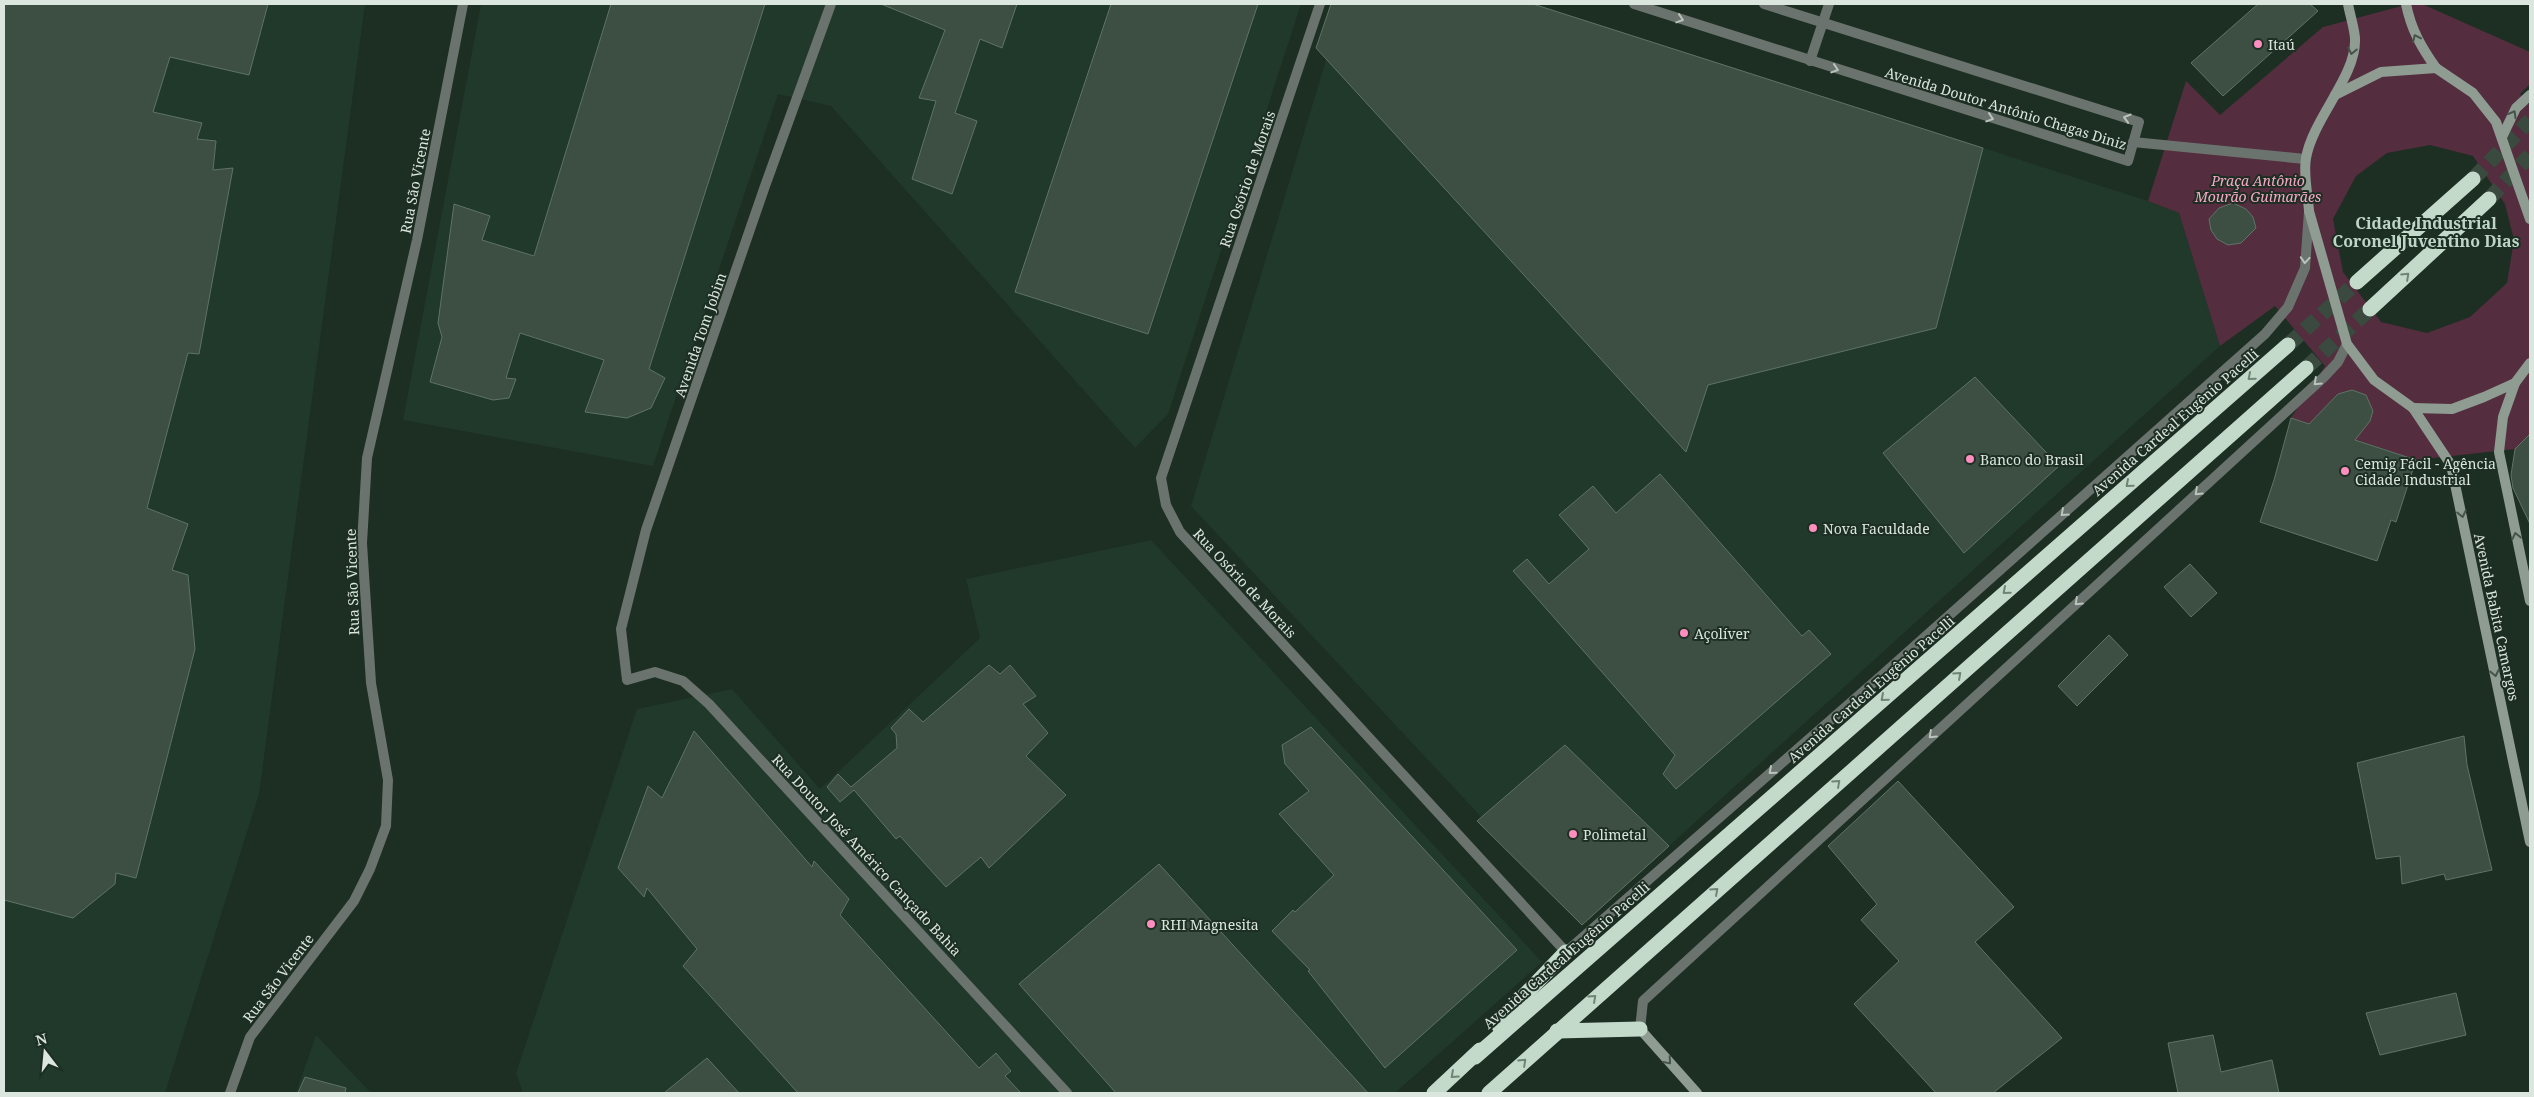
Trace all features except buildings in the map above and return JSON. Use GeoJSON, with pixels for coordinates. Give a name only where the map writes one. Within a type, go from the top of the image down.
{"type":"FeatureCollection","features":[{"type":"Feature","properties":{"kind":"highway"},"geometry":{"type":"LineString","coordinates":[[2357,282],[2472,178]]}},
{"type":"Feature","properties":{"kind":"highway"},"geometry":{"type":"LineString","coordinates":[[2370,309],[2489,198]]}},
{"type":"Feature","properties":{"kind":"highway","name":"Avenida Cardeal Eugênio Pacelli"},"geometry":{"type":"LineString","coordinates":[[1475,1057],[2288,345]]}},
{"type":"Feature","properties":{"kind":"highway"},"geometry":{"type":"LineString","coordinates":[[1489,1093],[2306,368]]}},
{"type":"Feature","properties":{"kind":"highway"},"geometry":{"type":"LineString","coordinates":[[1434,1093],[1475,1057],[1518,1002],[1566,952]]}},
{"type":"Feature","properties":{"kind":"highway"},"geometry":{"type":"LineString","coordinates":[[1557,1031],[1640,1029]]}},
{"type":"Feature","properties":{"kind":"main road"},"geometry":{"type":"LineString","coordinates":[[2348,4],[2355,39],[2350,63],[2335,95],[2316,126],[2305,159],[2309,211],[2347,344],[2374,380],[2413,408],[2452,409],[2515,382]]}},
{"type":"Feature","properties":{"kind":"main road"},"geometry":{"type":"LineString","coordinates":[[2406,4],[2411,26],[2420,46],[2436,68],[2472,93],[2496,122],[2530,219]]}},
{"type":"Feature","properties":{"kind":"main road"},"geometry":{"type":"LineString","coordinates":[[2335,95],[2381,72],[2436,68]]}},
{"type":"Feature","properties":{"kind":"main road"},"geometry":{"type":"LineString","coordinates":[[2502,137],[2516,108],[2530,95]]}},
{"type":"Feature","properties":{"kind":"main road"},"geometry":{"type":"LineString","coordinates":[[2530,363],[2515,382],[2503,417],[2499,452],[2530,601]]}},
{"type":"Feature","properties":{"kind":"main road","name":"Avenida Babita Camargos"},"geometry":{"type":"LineString","coordinates":[[2413,408],[2451,465],[2530,842]]}},
{"type":"Feature","properties":{"kind":"main road"},"geometry":{"type":"LineString","coordinates":[[1640,1029],[1696,1093]]}},
{"type":"Feature","properties":{"kind":"street","name":"Rua São Vicente"},"geometry":{"type":"LineString","coordinates":[[230,1093],[250,1037],[354,900],[370,869],[386,826],[388,780],[371,683],[362,543],[367,458],[417,240],[463,4]]}},
{"type":"Feature","properties":{"kind":"street","name":"Avenida Tom Jobim"},"geometry":{"type":"LineString","coordinates":[[627,680],[621,629],[626,601],[646,530],[765,186],[831,4]]}},
{"type":"Feature","properties":{"kind":"street","name":"Rua Osório de Morais"},"geometry":{"type":"LineString","coordinates":[[1320,4],[1161,478],[1166,505],[1180,532],[1566,952]]}},
{"type":"Feature","properties":{"kind":"street","name":"Avenida Doutor Antônio Chagas Diniz"},"geometry":{"type":"LineString","coordinates":[[1634,4],[2128,161],[2139,122],[1822,24],[1764,4]]}},
{"type":"Feature","properties":{"kind":"street"},"geometry":{"type":"LineString","coordinates":[[1810,61],[1828,4]]}},
{"type":"Feature","properties":{"kind":"street"},"geometry":{"type":"LineString","coordinates":[[2133,142],[2305,159]]}},
{"type":"Feature","properties":{"kind":"street","name":"Avenida Cardeal Eugênio Pacelli"},"geometry":{"type":"LineString","coordinates":[[1566,952],[1896,663],[2265,334],[2288,307],[2305,268],[2309,211]]}},
{"type":"Feature","properties":{"kind":"street"},"geometry":{"type":"LineString","coordinates":[[1640,1029],[1643,1001],[2324,376],[2338,362],[2347,344]]}},
{"type":"Feature","properties":{"kind":"street","name":"Rua Doutor José Américo Cançado Bahia"},"geometry":{"type":"LineString","coordinates":[[627,680],[655,672],[683,681],[709,704],[1068,1093]]}},
{"type":"Feature","properties":{"kind":"shaded area"},"geometry":{"type":"Polygon","coordinates":[[[4,4],[365,4],[259,794],[165,1093],[4,1093],[4,4]]]}},
{"type":"Feature","properties":{"kind":"shaded area"},"geometry":{"type":"Polygon","coordinates":[[[481,4],[1301,4],[1168,414],[1135,448],[831,106],[778,94],[653,466],[403,420],[481,4]]]}},
{"type":"Feature","properties":{"kind":"shaded area"},"geometry":{"type":"Polygon","coordinates":[[[1343,4],[1535,4],[2148,201],[2179,213],[2220,346],[1582,925],[1191,506],[1343,4]]]}},
{"type":"Feature","properties":{"kind":"shaded area"},"geometry":{"type":"Polygon","coordinates":[[[1151,540],[1542,962],[1395,1093],[523,1093],[516,1073],[637,709],[732,689],[820,789],[980,638],[966,579],[1151,540]]]}},
{"type":"Feature","properties":{"kind":"shaded area"},"geometry":{"type":"Polygon","coordinates":[[[316,1035],[371,1093],[296,1093],[316,1035]]]}},
{"type":"Feature","properties":{"kind":"green space","name":"Praça Antônio Mourão Guimarães"},"geometry":{"type":"Polygon","coordinates":[[[2409,4],[2422,4],[2530,52],[2530,84],[2520,94],[2530,106],[2530,434],[2515,449],[2416,460],[2291,418],[2325,366],[2275,306],[2220,346],[2179,213],[2148,201],[2186,81],[2220,115],[2323,27],[2409,4]],[[2430,145],[2387,153],[2356,176],[2333,219],[2343,272],[2381,322],[2427,333],[2470,317],[2507,283],[2514,240],[2505,204],[2473,156],[2430,145]]]}},
{"type":"Feature","properties":{"kind":"tunnel"},"geometry":{"type":"LineString","coordinates":[[2473,179],[2530,120]]}},
{"type":"Feature","properties":{"kind":"tunnel"},"geometry":{"type":"LineString","coordinates":[[2489,199],[2530,155]]}},
{"type":"Feature","properties":{"kind":"tunnel"},"geometry":{"type":"LineString","coordinates":[[2288,345],[2357,282]]}},
{"type":"Feature","properties":{"kind":"tunnel"},"geometry":{"type":"LineString","coordinates":[[2306,368],[2370,309]]}},
{"type":"Feature","properties":{"kind":"place","name":"Itaú"},"geometry":{"type":"Point","coordinates":[2258,44]}},
{"type":"Feature","properties":{"kind":"place","name":"Banco do Brasil"},"geometry":{"type":"Point","coordinates":[1970,459]}},
{"type":"Feature","properties":{"kind":"place","name":"Cemig Fácil - Agência Cidade Industrial"},"geometry":{"type":"Point","coordinates":[2345,471]}},
{"type":"Feature","properties":{"kind":"place","name":"Nova Faculdade"},"geometry":{"type":"Point","coordinates":[1813,528]}},
{"type":"Feature","properties":{"kind":"place","name":"Açolíver"},"geometry":{"type":"Point","coordinates":[1684,633]}},
{"type":"Feature","properties":{"kind":"place","name":"Polimetal"},"geometry":{"type":"Point","coordinates":[1573,834]}},
{"type":"Feature","properties":{"kind":"place","name":"RHI Magnesita"},"geometry":{"type":"Point","coordinates":[1151,924]}},
{"type":"Feature","properties":{"kind":"district","name":"Cidade Industrial Coronel Juventino Dias"},"geometry":{"type":"Point","coordinates":[2426,232]}}]}
